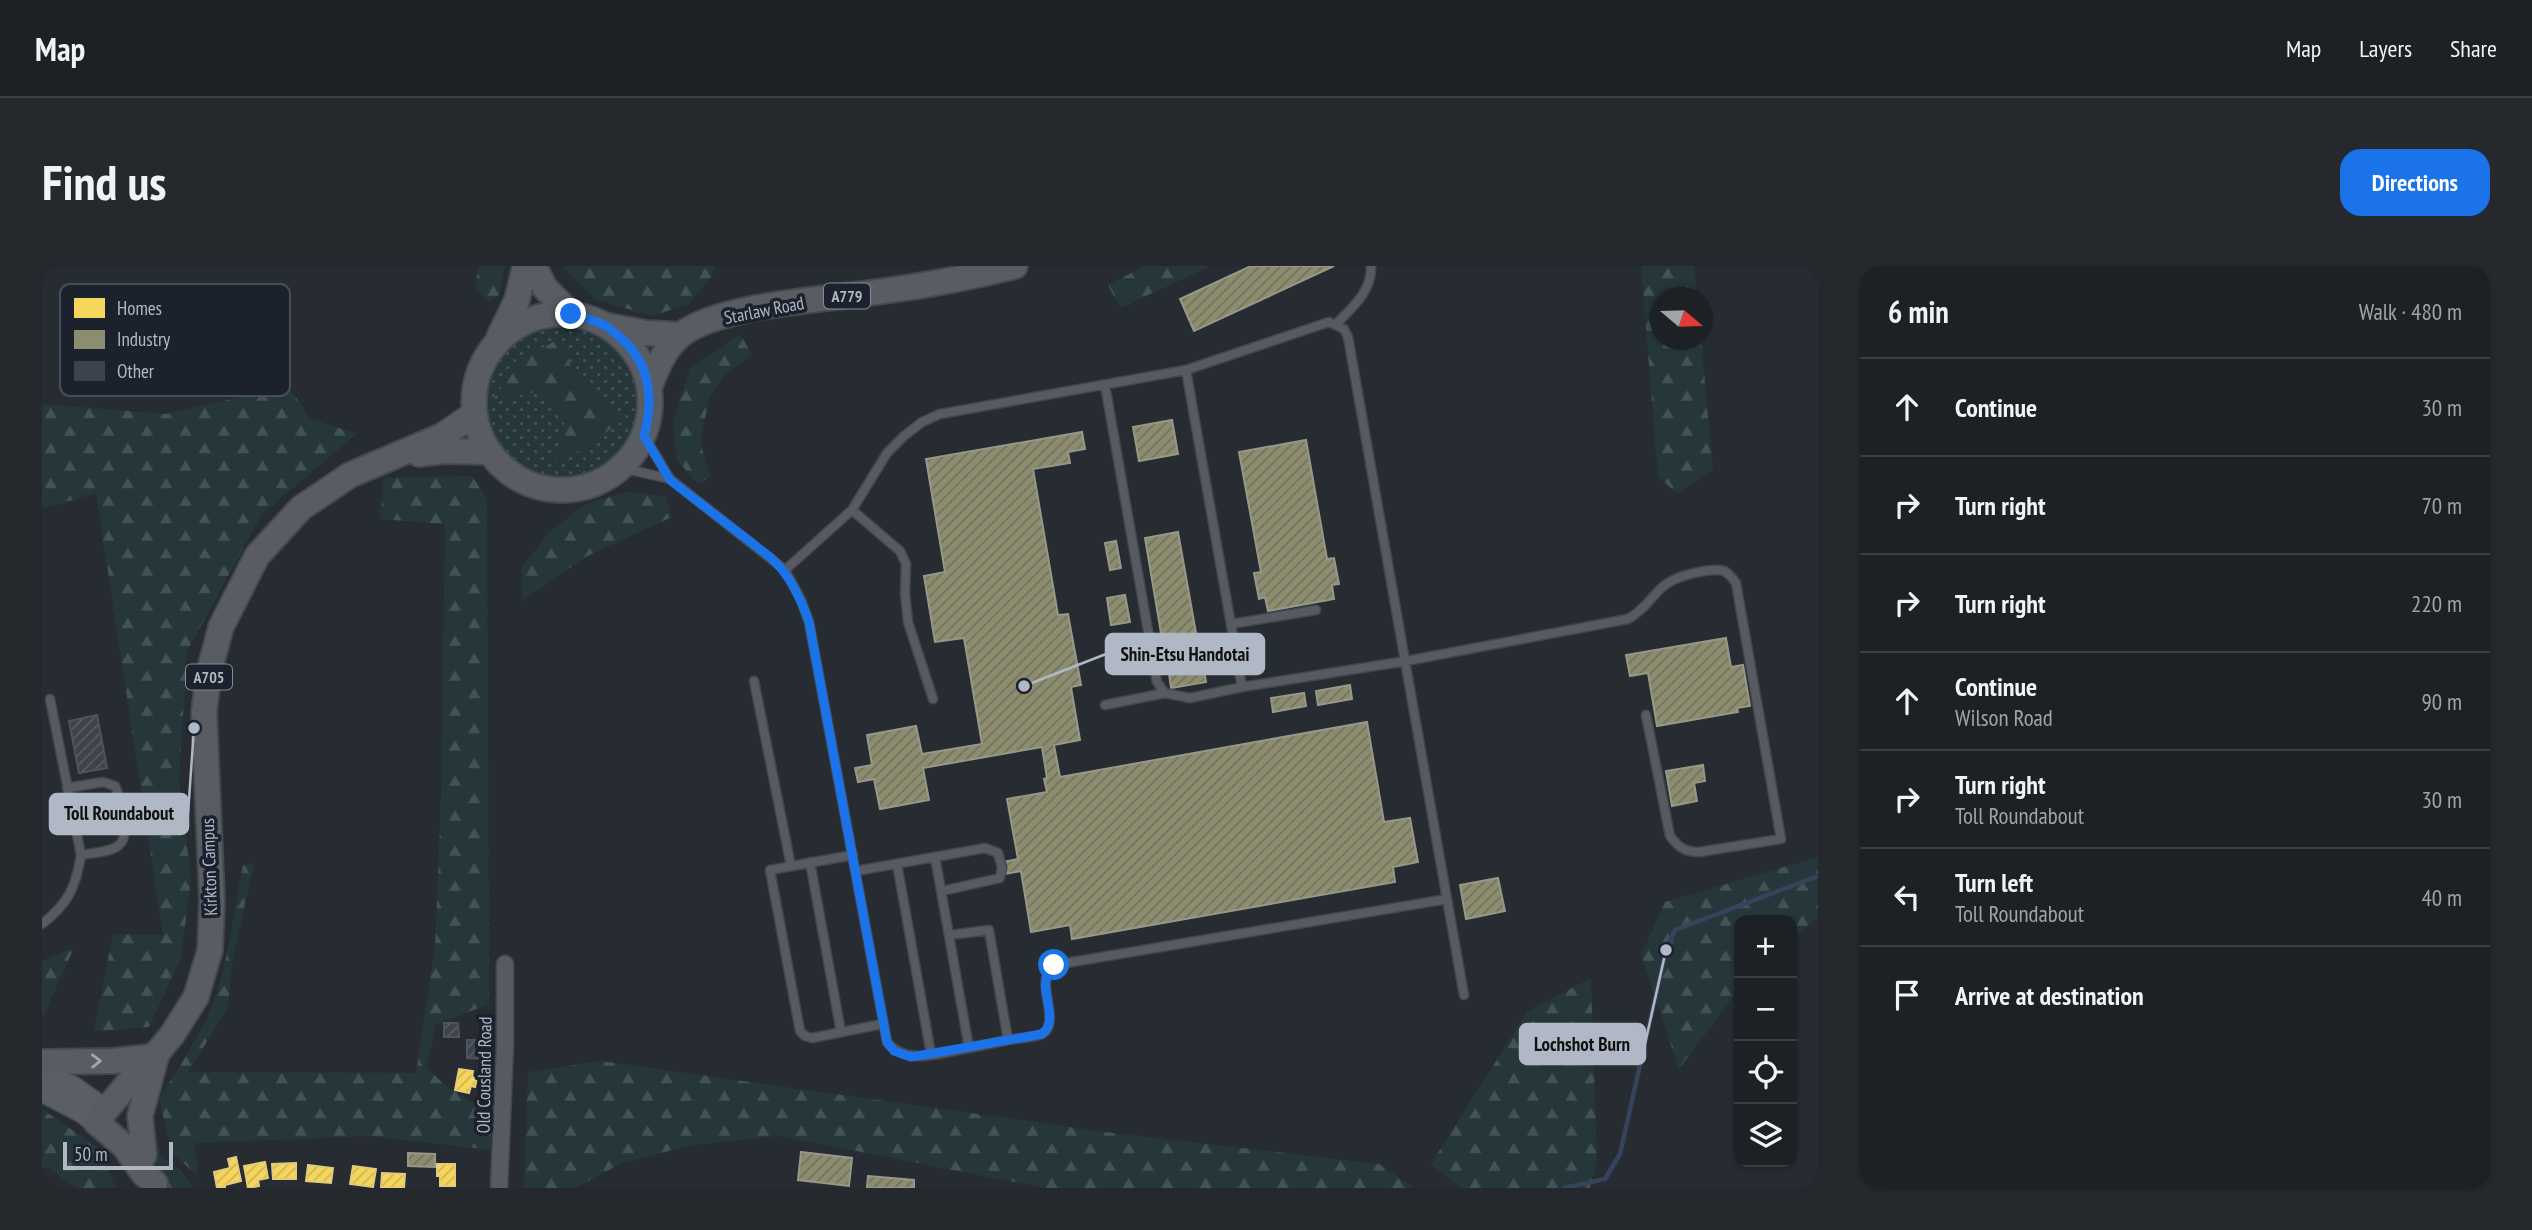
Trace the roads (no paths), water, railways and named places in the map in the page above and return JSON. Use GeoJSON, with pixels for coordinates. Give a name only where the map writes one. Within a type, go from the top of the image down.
{"type":"FeatureCollection","features":[{"type":"Feature","properties":{"kind":"main road"},"geometry":{"type":"LineString","coordinates":[[498,338],[518,324],[537,317],[571,314],[605,325],[631,347],[643,366],[649,388],[650,414],[644,436],[622,468],[592,486],[565,491],[540,489],[503,470],[488,452],[474,415],[475,388],[483,362],[517,300],[525,266]]}},
{"type":"Feature","properties":{"kind":"main road"},"geometry":{"type":"LineString","coordinates":[[534,266],[545,288],[571,314]]}},
{"type":"Feature","properties":{"kind":"main road","name":"Starlaw Road"},"geometry":{"type":"LineString","coordinates":[[681,335],[729,315],[885,291],[980,270],[1015,266]]}},
{"type":"Feature","properties":{"kind":"main road","name":"A779"},"geometry":{"type":"LineString","coordinates":[[605,325],[646,333],[681,335]]}},
{"type":"Feature","properties":{"kind":"main road","name":"A779"},"geometry":{"type":"LineString","coordinates":[[649,388],[660,359],[681,335]]}},
{"type":"Feature","properties":{"kind":"main road","name":"A705"},"geometry":{"type":"LineString","coordinates":[[395,457],[442,436],[474,415]]}},
{"type":"Feature","properties":{"kind":"main road","name":"A705"},"geometry":{"type":"LineString","coordinates":[[395,457],[444,451],[488,452]]}},
{"type":"Feature","properties":{"kind":"main road","name":"Kirkton Campus"},"geometry":{"type":"LineString","coordinates":[[104,1119],[177,1028],[196,997],[210,950],[212,901],[204,712],[209,672],[221,627],[257,556],[301,508],[350,475],[395,457]]}},
{"type":"Feature","properties":{"kind":"main road"},"geometry":{"type":"LineString","coordinates":[[42,1062],[155,1057]]}},
{"type":"Feature","properties":{"kind":"main road","name":"A705"},"geometry":{"type":"LineString","coordinates":[[144,1154],[140,1116],[155,1057]]}},
{"type":"Feature","properties":{"kind":"main road"},"geometry":{"type":"LineString","coordinates":[[42,1074],[74,1087],[104,1119]]}},
{"type":"Feature","properties":{"kind":"main road"},"geometry":{"type":"LineString","coordinates":[[42,1091],[82,1112],[104,1119]]}},
{"type":"Feature","properties":{"kind":"main road","name":"A705"},"geometry":{"type":"LineString","coordinates":[[104,1119],[136,1142],[153,1170],[156,1186]]}},
{"type":"Feature","properties":{"kind":"main road","name":"A705"},"geometry":{"type":"LineString","coordinates":[[104,1119],[144,1174],[156,1186]]}},
{"type":"Feature","properties":{"kind":"street","name":"Old Cousland Road"},"geometry":{"type":"LineString","coordinates":[[499,1188],[505,1047],[505,964]]}},
{"type":"Feature","properties":{"kind":"lane"},"geometry":{"type":"LineString","coordinates":[[1337,323],[1357,304],[1368,286],[1371,266]]}},
{"type":"Feature","properties":{"kind":"lane"},"geometry":{"type":"LineString","coordinates":[[785,570],[852,510],[887,453],[922,422],[940,414],[960,410],[1186,370],[1322,323],[1337,323],[1348,337],[1464,995]]}},
{"type":"Feature","properties":{"kind":"lane"},"geometry":{"type":"LineString","coordinates":[[1186,370],[1242,687]]}},
{"type":"Feature","properties":{"kind":"lane"},"geometry":{"type":"LineString","coordinates":[[1105,385],[1157,681],[1166,693],[1189,698],[1628,619],[1642,611],[1665,584],[1681,576],[1721,570],[1731,575],[1736,583],[1781,839],[1699,852],[1688,852],[1677,845],[1670,836],[1646,715]]}},
{"type":"Feature","properties":{"kind":"lane"},"geometry":{"type":"LineString","coordinates":[[644,436],[670,480],[785,570],[801,600],[809,622],[882,1024],[887,1042],[894,1051],[911,1057],[1042,1034],[1050,1023],[1046,975],[1054,965],[1447,899]]}},
{"type":"Feature","properties":{"kind":"lane"},"geometry":{"type":"LineString","coordinates":[[622,468],[670,480]]}},
{"type":"Feature","properties":{"kind":"lane"},"geometry":{"type":"LineString","coordinates":[[852,510],[900,551],[906,564],[908,622],[933,699]]}},
{"type":"Feature","properties":{"kind":"lane"},"geometry":{"type":"LineString","coordinates":[[1231,624],[1316,610]]}},
{"type":"Feature","properties":{"kind":"lane"},"geometry":{"type":"LineString","coordinates":[[754,681],[791,866]]}},
{"type":"Feature","properties":{"kind":"lane"},"geometry":{"type":"LineString","coordinates":[[1105,705],[1166,693]]}},
{"type":"Feature","properties":{"kind":"lane"},"geometry":{"type":"LineString","coordinates":[[42,924],[67,900],[78,879],[81,855],[50,699]]}},
{"type":"Feature","properties":{"kind":"lane"},"geometry":{"type":"LineString","coordinates":[[67,788],[103,782],[115,786],[119,793],[125,840],[112,850],[81,855]]}},
{"type":"Feature","properties":{"kind":"lane"},"geometry":{"type":"LineString","coordinates":[[856,871],[985,848],[998,853],[1002,872],[1000,878],[942,891]]}},
{"type":"Feature","properties":{"kind":"lane"},"geometry":{"type":"LineString","coordinates":[[853,855],[770,870],[800,1031],[812,1038],[882,1024]]}},
{"type":"Feature","properties":{"kind":"lane"},"geometry":{"type":"LineString","coordinates":[[935,857],[970,1048]]}},
{"type":"Feature","properties":{"kind":"lane"},"geometry":{"type":"LineString","coordinates":[[810,862],[841,1032]]}},
{"type":"Feature","properties":{"kind":"lane"},"geometry":{"type":"LineString","coordinates":[[897,864],[931,1054]]}},
{"type":"Feature","properties":{"kind":"lane"},"geometry":{"type":"LineString","coordinates":[[950,935],[989,930],[1008,1041]]}},
{"type":"Feature","properties":{"kind":"waterway"},"geometry":{"type":"LineString","coordinates":[[1564,1188],[1605,1179],[1620,1154],[1666,950],[1675,930],[1818,876]]}},
{"type":"Feature","properties":{"kind":"place","name":"Shin-Etsu Handotai"},"geometry":{"type":"Point","coordinates":[1024,686]}},
{"type":"Feature","properties":{"kind":"place","name":"Toll Roundabout"},"geometry":{"type":"Point","coordinates":[194,728]}},
{"type":"Feature","properties":{"kind":"place","name":"Lochshot Burn"},"geometry":{"type":"Point","coordinates":[1666,950]}}]}
